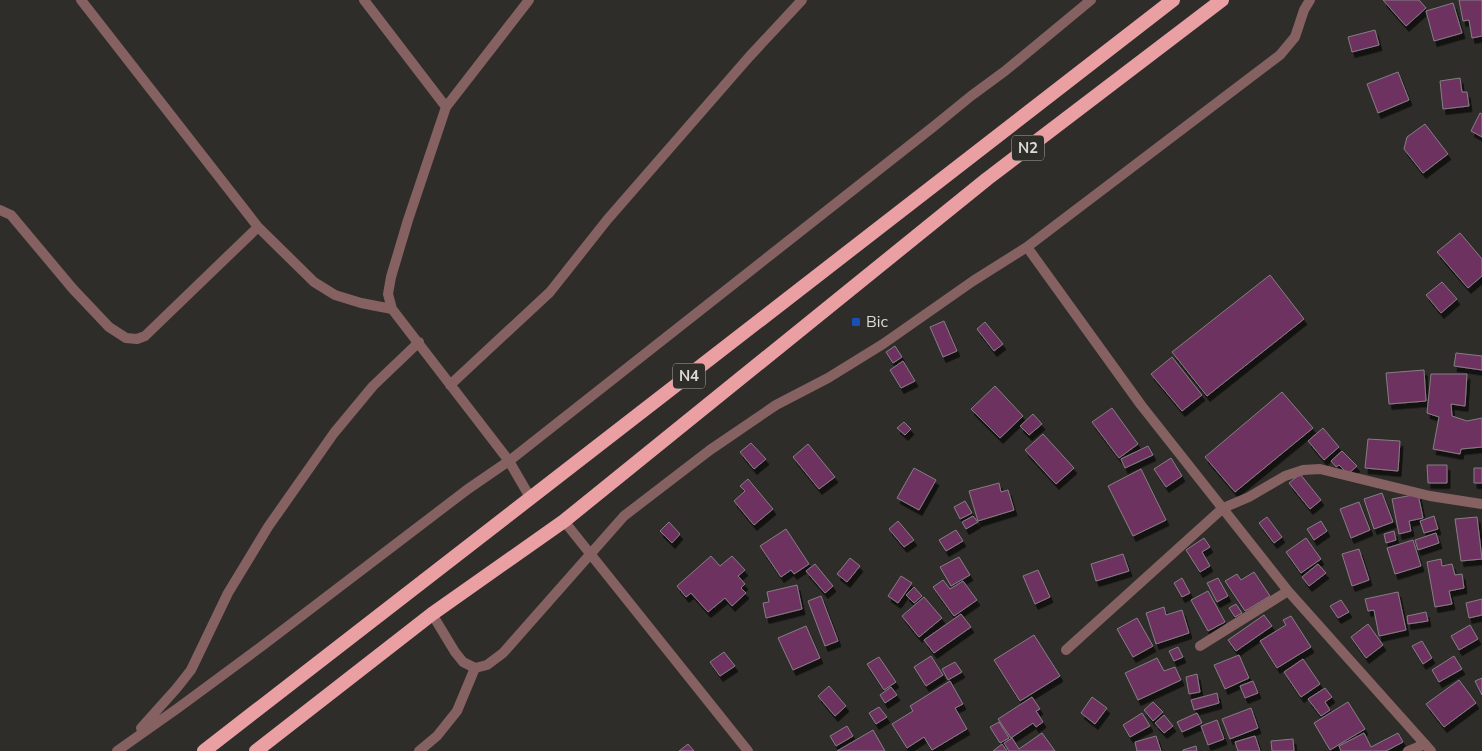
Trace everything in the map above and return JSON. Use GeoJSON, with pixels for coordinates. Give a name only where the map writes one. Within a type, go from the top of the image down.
{"type":"FeatureCollection","features":[{"type":"Feature","properties":{"kind":"highway","name":"N4"},"geometry":{"type":"LineString","coordinates":[[204,751],[1173,0]]}},
{"type":"Feature","properties":{"kind":"highway","name":"N2"},"geometry":{"type":"LineString","coordinates":[[837,301],[987,179],[1222,0]]}},
{"type":"Feature","properties":{"kind":"highway","name":"N4"},"geometry":{"type":"LineString","coordinates":[[256,751],[432,614],[564,521],[837,301]]}},
{"type":"Feature","properties":{"kind":"street"},"geometry":{"type":"LineString","coordinates":[[81,0],[258,227],[314,282],[335,295],[361,303],[392,309]]}},
{"type":"Feature","properties":{"kind":"street"},"geometry":{"type":"LineString","coordinates":[[364,0],[446,107]]}},
{"type":"Feature","properties":{"kind":"street"},"geometry":{"type":"LineString","coordinates":[[529,0],[446,107],[408,220],[391,277],[388,294],[392,309],[509,461],[531,499]]}},
{"type":"Feature","properties":{"kind":"street"},"geometry":{"type":"LineString","coordinates":[[450,385],[550,292],[607,220],[749,57],[802,0]]}},
{"type":"Feature","properties":{"kind":"street"},"geometry":{"type":"LineString","coordinates":[[117,751],[178,708],[509,461],[933,128],[970,96],[1005,72],[1091,0]]}},
{"type":"Feature","properties":{"kind":"street"},"geometry":{"type":"LineString","coordinates":[[432,614],[454,652],[463,662],[475,668],[487,665],[503,653],[624,516],[710,450],[776,406],[828,378],[883,344],[973,281],[1027,247],[1280,56],[1295,37],[1304,10],[1310,0]]}},
{"type":"Feature","properties":{"kind":"street"},"geometry":{"type":"LineString","coordinates":[[1,212],[11,215],[73,289],[109,327],[126,338],[137,340],[145,336],[258,227]]}},
{"type":"Feature","properties":{"kind":"street"},"geometry":{"type":"LineString","coordinates":[[1027,247],[1141,405],[1288,591],[1428,747]]}},
{"type":"Feature","properties":{"kind":"street"},"geometry":{"type":"LineString","coordinates":[[131,740],[191,670],[228,593],[268,527],[334,432],[373,386],[419,342]]}},
{"type":"Feature","properties":{"kind":"street"},"geometry":{"type":"LineString","coordinates":[[1066,650],[1223,508],[1249,497],[1285,476],[1303,470],[1320,469],[1430,496],[1482,504]]}},
{"type":"Feature","properties":{"kind":"street"},"geometry":{"type":"LineString","coordinates":[[564,521],[748,751]]}},
{"type":"Feature","properties":{"kind":"street"},"geometry":{"type":"LineString","coordinates":[[1200,646],[1288,591]]}},
{"type":"Feature","properties":{"kind":"street"},"geometry":{"type":"LineString","coordinates":[[419,751],[436,736],[457,711],[475,668]]}},
{"type":"Feature","properties":{"kind":"street"},"geometry":{"type":"LineString","coordinates":[[1408,751],[1428,747]]}},
{"type":"Feature","properties":{"kind":"building"},"geometry":{"type":"Polygon","coordinates":[[[1383,0],[1419,0],[1426,8],[1406,26],[1383,0]]]}},
{"type":"Feature","properties":{"kind":"building"},"geometry":{"type":"Polygon","coordinates":[[[1459,0],[1482,0],[1482,36],[1472,38],[1469,20],[1463,21],[1459,0]]]}},
{"type":"Feature","properties":{"kind":"building"},"geometry":{"type":"Polygon","coordinates":[[[1453,3],[1462,33],[1434,41],[1426,11],[1453,3]]]}},
{"type":"Feature","properties":{"kind":"building"},"geometry":{"type":"Polygon","coordinates":[[[1375,30],[1379,45],[1352,52],[1348,37],[1375,30]]]}},
{"type":"Feature","properties":{"kind":"building"},"geometry":{"type":"Polygon","coordinates":[[[1398,72],[1409,100],[1378,113],[1367,84],[1398,72]]]}},
{"type":"Feature","properties":{"kind":"building"},"geometry":{"type":"Polygon","coordinates":[[[1460,78],[1462,92],[1467,92],[1469,106],[1443,109],[1440,81],[1460,78]]]}},
{"type":"Feature","properties":{"kind":"building"},"geometry":{"type":"Polygon","coordinates":[[[1480,113],[1482,114],[1482,137],[1471,131],[1480,113]]]}},
{"type":"Feature","properties":{"kind":"building"},"geometry":{"type":"Polygon","coordinates":[[[1425,124],[1448,154],[1423,173],[1404,149],[1407,137],[1425,124]]]}},
{"type":"Feature","properties":{"kind":"building"},"geometry":{"type":"Polygon","coordinates":[[[1460,233],[1482,259],[1482,276],[1468,288],[1437,252],[1460,233]]]}},
{"type":"Feature","properties":{"kind":"building"},"geometry":{"type":"Polygon","coordinates":[[[1270,275],[1304,319],[1207,396],[1172,352],[1270,275]]]}},
{"type":"Feature","properties":{"kind":"building"},"geometry":{"type":"Polygon","coordinates":[[[1442,282],[1457,299],[1441,313],[1426,295],[1442,282]]]}},
{"type":"Feature","properties":{"kind":"building"},"geometry":{"type":"Polygon","coordinates":[[[944,321],[957,351],[943,357],[930,327],[944,321]]]}},
{"type":"Feature","properties":{"kind":"building"},"geometry":{"type":"Polygon","coordinates":[[[985,322],[1003,344],[994,351],[977,329],[985,322]]]}},
{"type":"Feature","properties":{"kind":"building"},"geometry":{"type":"Polygon","coordinates":[[[895,346],[902,357],[893,363],[886,352],[895,346]]]}},
{"type":"Feature","properties":{"kind":"building"},"geometry":{"type":"Polygon","coordinates":[[[1456,353],[1482,356],[1482,370],[1454,366],[1456,353]]]}},
{"type":"Feature","properties":{"kind":"building"},"geometry":{"type":"Polygon","coordinates":[[[1172,357],[1202,395],[1182,411],[1151,374],[1172,357]]]}},
{"type":"Feature","properties":{"kind":"building"},"geometry":{"type":"Polygon","coordinates":[[[903,361],[915,381],[901,388],[890,370],[903,361]]]}},
{"type":"Feature","properties":{"kind":"building"},"geometry":{"type":"Polygon","coordinates":[[[1424,370],[1426,401],[1389,404],[1386,373],[1424,370]]]}},
{"type":"Feature","properties":{"kind":"building"},"geometry":{"type":"Polygon","coordinates":[[[1431,374],[1467,374],[1465,406],[1451,404],[1452,416],[1467,421],[1482,418],[1482,447],[1461,449],[1460,454],[1433,449],[1439,417],[1427,413],[1431,374]]]}},
{"type":"Feature","properties":{"kind":"building"},"geometry":{"type":"Polygon","coordinates":[[[995,386],[1023,416],[1000,438],[971,409],[995,386]]]}},
{"type":"Feature","properties":{"kind":"building"},"geometry":{"type":"Polygon","coordinates":[[[1282,392],[1313,428],[1235,492],[1205,457],[1282,392]]]}},
{"type":"Feature","properties":{"kind":"building"},"geometry":{"type":"Polygon","coordinates":[[[1112,408],[1138,444],[1119,458],[1092,422],[1112,408]]]}},
{"type":"Feature","properties":{"kind":"building"},"geometry":{"type":"Polygon","coordinates":[[[1033,414],[1042,424],[1029,435],[1020,426],[1033,414]]]}},
{"type":"Feature","properties":{"kind":"building"},"geometry":{"type":"Polygon","coordinates":[[[904,422],[911,429],[905,435],[897,428],[904,422]]]}},
{"type":"Feature","properties":{"kind":"building"},"geometry":{"type":"Polygon","coordinates":[[[1323,428],[1339,447],[1324,460],[1308,441],[1323,428]]]}},
{"type":"Feature","properties":{"kind":"building"},"geometry":{"type":"Polygon","coordinates":[[[1043,434],[1074,468],[1056,484],[1025,450],[1043,434]]]}},
{"type":"Feature","properties":{"kind":"building"},"geometry":{"type":"Polygon","coordinates":[[[1368,439],[1400,441],[1398,471],[1365,468],[1368,439]]]}},
{"type":"Feature","properties":{"kind":"building"},"geometry":{"type":"Polygon","coordinates":[[[751,443],[766,459],[754,469],[740,452],[751,443]]]}},
{"type":"Feature","properties":{"kind":"building"},"geometry":{"type":"Polygon","coordinates":[[[808,444],[835,477],[819,489],[793,457],[808,444]]]}},
{"type":"Feature","properties":{"kind":"building"},"geometry":{"type":"Polygon","coordinates":[[[1148,446],[1153,455],[1125,468],[1121,459],[1148,446]]]}},
{"type":"Feature","properties":{"kind":"building"},"geometry":{"type":"Polygon","coordinates":[[[1342,451],[1357,466],[1348,474],[1339,465],[1336,467],[1331,461],[1342,451]]]}},
{"type":"Feature","properties":{"kind":"building"},"geometry":{"type":"Polygon","coordinates":[[[1171,458],[1182,476],[1166,487],[1154,469],[1171,458]]]}},
{"type":"Feature","properties":{"kind":"building"},"geometry":{"type":"Polygon","coordinates":[[[1427,465],[1447,465],[1447,483],[1428,483],[1427,465]]]}},
{"type":"Feature","properties":{"kind":"building"},"geometry":{"type":"Polygon","coordinates":[[[914,468],[936,480],[919,510],[897,498],[914,468]]]}},
{"type":"Feature","properties":{"kind":"building"},"geometry":{"type":"Polygon","coordinates":[[[1474,468],[1482,468],[1482,483],[1474,483],[1474,468]]]}},
{"type":"Feature","properties":{"kind":"building"},"geometry":{"type":"Polygon","coordinates":[[[1141,469],[1166,520],[1133,536],[1108,486],[1141,469]]]}},
{"type":"Feature","properties":{"kind":"building"},"geometry":{"type":"Polygon","coordinates":[[[1300,474],[1321,500],[1310,509],[1289,483],[1300,474]]]}},
{"type":"Feature","properties":{"kind":"building"},"geometry":{"type":"Polygon","coordinates":[[[748,479],[773,509],[754,525],[734,501],[745,491],[740,486],[748,479]]]}},
{"type":"Feature","properties":{"kind":"building"},"geometry":{"type":"Polygon","coordinates":[[[999,483],[1001,492],[1008,490],[1014,510],[978,521],[969,491],[999,483]]]}},
{"type":"Feature","properties":{"kind":"building"},"geometry":{"type":"Polygon","coordinates":[[[1382,493],[1393,522],[1374,529],[1364,499],[1382,493]]]}},
{"type":"Feature","properties":{"kind":"building"},"geometry":{"type":"Polygon","coordinates":[[[1418,494],[1423,518],[1409,521],[1411,531],[1399,534],[1392,499],[1418,494]]]}},
{"type":"Feature","properties":{"kind":"building"},"geometry":{"type":"Polygon","coordinates":[[[965,501],[972,513],[960,519],[954,507],[965,501]]]}},
{"type":"Feature","properties":{"kind":"building"},"geometry":{"type":"Polygon","coordinates":[[[1359,502],[1370,530],[1351,538],[1340,509],[1359,502]]]}},
{"type":"Feature","properties":{"kind":"building"},"geometry":{"type":"Polygon","coordinates":[[[973,516],[978,522],[966,529],[962,522],[973,516]]]}},
{"type":"Feature","properties":{"kind":"building"},"geometry":{"type":"Polygon","coordinates":[[[1434,516],[1438,529],[1424,533],[1420,521],[1434,516]]]}},
{"type":"Feature","properties":{"kind":"building"},"geometry":{"type":"Polygon","coordinates":[[[1267,517],[1282,537],[1274,543],[1259,523],[1267,517]]]}},
{"type":"Feature","properties":{"kind":"building"},"geometry":{"type":"Polygon","coordinates":[[[1477,517],[1482,559],[1461,561],[1455,519],[1477,517]]]}},
{"type":"Feature","properties":{"kind":"building"},"geometry":{"type":"Polygon","coordinates":[[[898,521],[914,540],[904,547],[889,529],[898,521]]]}},
{"type":"Feature","properties":{"kind":"building"},"geometry":{"type":"Polygon","coordinates":[[[1321,521],[1327,531],[1314,540],[1307,529],[1321,521]]]}},
{"type":"Feature","properties":{"kind":"building"},"geometry":{"type":"Polygon","coordinates":[[[669,522],[680,534],[672,543],[660,531],[669,522]]]}},
{"type":"Feature","properties":{"kind":"building"},"geometry":{"type":"Polygon","coordinates":[[[786,529],[809,564],[794,574],[791,570],[781,577],[760,546],[786,529]]]}},
{"type":"Feature","properties":{"kind":"building"},"geometry":{"type":"Polygon","coordinates":[[[956,530],[963,541],[946,551],[939,540],[956,530]]]}},
{"type":"Feature","properties":{"kind":"building"},"geometry":{"type":"Polygon","coordinates":[[[1394,531],[1396,540],[1386,543],[1384,534],[1394,531]]]}},
{"type":"Feature","properties":{"kind":"building"},"geometry":{"type":"Polygon","coordinates":[[[1436,533],[1439,543],[1418,550],[1415,540],[1436,533]]]}},
{"type":"Feature","properties":{"kind":"building"},"geometry":{"type":"Polygon","coordinates":[[[1204,538],[1210,547],[1202,552],[1210,566],[1200,572],[1186,550],[1204,538]]]}},
{"type":"Feature","properties":{"kind":"building"},"geometry":{"type":"Polygon","coordinates":[[[1306,538],[1321,559],[1301,573],[1286,552],[1306,538]]]}},
{"type":"Feature","properties":{"kind":"building"},"geometry":{"type":"Polygon","coordinates":[[[1413,540],[1421,566],[1395,574],[1387,548],[1413,540]]]}},
{"type":"Feature","properties":{"kind":"building"},"geometry":{"type":"Polygon","coordinates":[[[1359,549],[1369,580],[1352,586],[1342,554],[1359,549]]]}},
{"type":"Feature","properties":{"kind":"building"},"geometry":{"type":"Polygon","coordinates":[[[1123,554],[1129,571],[1096,581],[1091,564],[1123,554]]]}},
{"type":"Feature","properties":{"kind":"building"},"geometry":{"type":"Polygon","coordinates":[[[711,556],[720,566],[732,556],[745,570],[738,576],[745,584],[741,588],[746,593],[732,606],[725,598],[708,612],[691,593],[686,597],[677,586],[711,556]]]}},
{"type":"Feature","properties":{"kind":"building"},"geometry":{"type":"Polygon","coordinates":[[[959,557],[970,575],[951,586],[940,567],[959,557]]]}},
{"type":"Feature","properties":{"kind":"building"},"geometry":{"type":"Polygon","coordinates":[[[850,558],[860,566],[847,582],[837,574],[850,558]]]}},
{"type":"Feature","properties":{"kind":"building"},"geometry":{"type":"Polygon","coordinates":[[[1441,559],[1442,566],[1452,564],[1455,575],[1462,574],[1464,588],[1449,591],[1452,604],[1435,607],[1427,562],[1441,559]]]}},
{"type":"Feature","properties":{"kind":"building"},"geometry":{"type":"Polygon","coordinates":[[[815,564],[833,586],[825,593],[806,571],[815,564]]]}},
{"type":"Feature","properties":{"kind":"building"},"geometry":{"type":"Polygon","coordinates":[[[1318,564],[1326,573],[1309,586],[1302,577],[1318,564]]]}},
{"type":"Feature","properties":{"kind":"building"},"geometry":{"type":"Polygon","coordinates":[[[1038,570],[1050,597],[1035,604],[1023,576],[1038,570]]]}},
{"type":"Feature","properties":{"kind":"building"},"geometry":{"type":"Polygon","coordinates":[[[1254,572],[1270,596],[1245,611],[1225,581],[1237,574],[1241,580],[1254,572]]]}},
{"type":"Feature","properties":{"kind":"building"},"geometry":{"type":"Polygon","coordinates":[[[901,576],[912,583],[898,603],[888,596],[901,576]]]}},
{"type":"Feature","properties":{"kind":"building"},"geometry":{"type":"Polygon","coordinates":[[[1182,578],[1190,593],[1182,597],[1174,583],[1182,578]]]}},
{"type":"Feature","properties":{"kind":"building"},"geometry":{"type":"Polygon","coordinates":[[[1218,578],[1228,596],[1217,602],[1207,583],[1218,578]]]}},
{"type":"Feature","properties":{"kind":"building"},"geometry":{"type":"Polygon","coordinates":[[[943,580],[950,589],[963,581],[977,600],[954,616],[933,587],[943,580]]]}},
{"type":"Feature","properties":{"kind":"building"},"geometry":{"type":"Polygon","coordinates":[[[797,585],[802,609],[766,618],[763,603],[769,602],[767,592],[797,585]]]}},
{"type":"Feature","properties":{"kind":"building"},"geometry":{"type":"Polygon","coordinates":[[[914,587],[922,596],[914,603],[906,595],[914,587]]]}},
{"type":"Feature","properties":{"kind":"building"},"geometry":{"type":"Polygon","coordinates":[[[1208,591],[1225,622],[1208,631],[1191,600],[1208,591]]]}},
{"type":"Feature","properties":{"kind":"building"},"geometry":{"type":"Polygon","coordinates":[[[1398,592],[1406,630],[1379,636],[1374,610],[1368,611],[1365,599],[1398,592]]]}},
{"type":"Feature","properties":{"kind":"building"},"geometry":{"type":"Polygon","coordinates":[[[821,596],[838,641],[825,646],[808,601],[821,596]]]}},
{"type":"Feature","properties":{"kind":"building"},"geometry":{"type":"Polygon","coordinates":[[[924,597],[942,618],[919,637],[902,616],[924,597]]]}},
{"type":"Feature","properties":{"kind":"building"},"geometry":{"type":"Polygon","coordinates":[[[1482,599],[1482,615],[1469,618],[1466,603],[1482,599]]]}},
{"type":"Feature","properties":{"kind":"building"},"geometry":{"type":"Polygon","coordinates":[[[1341,600],[1349,612],[1338,618],[1330,606],[1341,600]]]}},
{"type":"Feature","properties":{"kind":"building"},"geometry":{"type":"Polygon","coordinates":[[[1236,604],[1242,613],[1235,617],[1229,608],[1236,604]]]}},
{"type":"Feature","properties":{"kind":"building"},"geometry":{"type":"Polygon","coordinates":[[[1164,607],[1166,615],[1182,610],[1189,633],[1156,644],[1146,613],[1164,607]]]}},
{"type":"Feature","properties":{"kind":"building"},"geometry":{"type":"Polygon","coordinates":[[[1426,612],[1428,621],[1408,624],[1407,616],[1426,612]]]}},
{"type":"Feature","properties":{"kind":"building"},"geometry":{"type":"Polygon","coordinates":[[[961,614],[971,627],[934,653],[924,640],[961,614]]]}},
{"type":"Feature","properties":{"kind":"building"},"geometry":{"type":"Polygon","coordinates":[[[1264,615],[1272,626],[1236,651],[1228,640],[1264,615]]]}},
{"type":"Feature","properties":{"kind":"building"},"geometry":{"type":"Polygon","coordinates":[[[1291,616],[1311,647],[1277,668],[1260,641],[1286,625],[1283,620],[1291,616]]]}},
{"type":"Feature","properties":{"kind":"building"},"geometry":{"type":"Polygon","coordinates":[[[1137,618],[1153,646],[1133,657],[1117,629],[1137,618]]]}},
{"type":"Feature","properties":{"kind":"building"},"geometry":{"type":"Polygon","coordinates":[[[1368,624],[1383,645],[1366,658],[1351,637],[1368,624]]]}},
{"type":"Feature","properties":{"kind":"building"},"geometry":{"type":"Polygon","coordinates":[[[1470,625],[1478,639],[1459,650],[1451,636],[1470,625]]]}},
{"type":"Feature","properties":{"kind":"building"},"geometry":{"type":"Polygon","coordinates":[[[806,626],[820,658],[793,670],[778,638],[806,626]]]}},
{"type":"Feature","properties":{"kind":"building"},"geometry":{"type":"Polygon","coordinates":[[[1034,635],[1060,676],[1020,701],[994,660],[1034,635]]]}},
{"type":"Feature","properties":{"kind":"building"},"geometry":{"type":"Polygon","coordinates":[[[1422,641],[1432,658],[1423,664],[1412,646],[1422,641]]]}},
{"type":"Feature","properties":{"kind":"building"},"geometry":{"type":"Polygon","coordinates":[[[1178,647],[1183,657],[1174,661],[1169,651],[1178,647]]]}},
{"type":"Feature","properties":{"kind":"building"},"geometry":{"type":"Polygon","coordinates":[[[724,652],[735,666],[720,676],[710,662],[724,652]]]}},
{"type":"Feature","properties":{"kind":"building"},"geometry":{"type":"Polygon","coordinates":[[[1239,655],[1249,678],[1225,689],[1214,665],[1239,655]]]}},
{"type":"Feature","properties":{"kind":"building"},"geometry":{"type":"Polygon","coordinates":[[[931,656],[943,675],[926,686],[914,667],[931,656]]]}},
{"type":"Feature","properties":{"kind":"building"},"geometry":{"type":"Polygon","coordinates":[[[1454,656],[1462,669],[1439,682],[1432,670],[1454,656]]]}},
{"type":"Feature","properties":{"kind":"building"},"geometry":{"type":"Polygon","coordinates":[[[879,657],[896,682],[884,690],[867,664],[879,657]]]}},
{"type":"Feature","properties":{"kind":"building"},"geometry":{"type":"Polygon","coordinates":[[[1157,658],[1164,671],[1175,667],[1181,680],[1138,700],[1125,673],[1157,658]]]}},
{"type":"Feature","properties":{"kind":"building"},"geometry":{"type":"Polygon","coordinates":[[[1303,659],[1320,684],[1301,697],[1284,672],[1303,659]]]}},
{"type":"Feature","properties":{"kind":"building"},"geometry":{"type":"Polygon","coordinates":[[[955,662],[962,672],[948,680],[942,669],[955,662]]]}},
{"type":"Feature","properties":{"kind":"building"},"geometry":{"type":"Polygon","coordinates":[[[1197,674],[1200,692],[1189,694],[1186,677],[1197,674]]]}},
{"type":"Feature","properties":{"kind":"building"},"geometry":{"type":"Polygon","coordinates":[[[1482,678],[1482,695],[1475,681],[1482,678]]]}},
{"type":"Feature","properties":{"kind":"building"},"geometry":{"type":"Polygon","coordinates":[[[1459,680],[1476,703],[1444,727],[1426,704],[1459,680]]]}},
{"type":"Feature","properties":{"kind":"building"},"geometry":{"type":"Polygon","coordinates":[[[950,681],[963,704],[955,708],[967,729],[932,750],[924,737],[907,748],[892,724],[913,711],[910,706],[950,681]]]}},
{"type":"Feature","properties":{"kind":"building"},"geometry":{"type":"Polygon","coordinates":[[[1253,681],[1258,693],[1245,698],[1240,686],[1253,681]]]}},
{"type":"Feature","properties":{"kind":"building"},"geometry":{"type":"Polygon","coordinates":[[[829,686],[846,706],[835,716],[818,696],[829,686]]]}},
{"type":"Feature","properties":{"kind":"building"},"geometry":{"type":"Polygon","coordinates":[[[891,687],[897,695],[885,703],[880,695],[891,687]]]}},
{"type":"Feature","properties":{"kind":"building"},"geometry":{"type":"Polygon","coordinates":[[[1325,688],[1332,697],[1325,702],[1330,710],[1321,716],[1308,699],[1325,688]]]}},
{"type":"Feature","properties":{"kind":"building"},"geometry":{"type":"Polygon","coordinates":[[[1217,693],[1219,703],[1194,710],[1191,700],[1217,693]]]}},
{"type":"Feature","properties":{"kind":"building"},"geometry":{"type":"Polygon","coordinates":[[[1032,697],[1040,709],[1036,711],[1043,722],[1036,727],[1033,723],[1011,738],[998,719],[1032,697]]]}},
{"type":"Feature","properties":{"kind":"building"},"geometry":{"type":"Polygon","coordinates":[[[1092,697],[1107,708],[1095,724],[1081,713],[1092,697]]]}},
{"type":"Feature","properties":{"kind":"building"},"geometry":{"type":"Polygon","coordinates":[[[1153,702],[1163,712],[1153,721],[1144,710],[1153,702]]]}},
{"type":"Feature","properties":{"kind":"building"},"geometry":{"type":"Polygon","coordinates":[[[1348,702],[1365,729],[1330,750],[1314,723],[1348,702]]]}},
{"type":"Feature","properties":{"kind":"building"},"geometry":{"type":"Polygon","coordinates":[[[879,707],[887,717],[876,724],[869,713],[879,707]]]}},
{"type":"Feature","properties":{"kind":"building"},"geometry":{"type":"Polygon","coordinates":[[[1251,708],[1258,728],[1230,739],[1222,719],[1251,708]]]}},
{"type":"Feature","properties":{"kind":"building"},"geometry":{"type":"Polygon","coordinates":[[[1142,713],[1150,726],[1130,737],[1123,725],[1142,713]]]}},
{"type":"Feature","properties":{"kind":"building"},"geometry":{"type":"Polygon","coordinates":[[[1197,713],[1202,723],[1182,732],[1177,722],[1197,713]]]}},
{"type":"Feature","properties":{"kind":"building"},"geometry":{"type":"Polygon","coordinates":[[[1164,715],[1173,726],[1164,733],[1155,723],[1164,715]]]}},
{"type":"Feature","properties":{"kind":"building"},"geometry":{"type":"Polygon","coordinates":[[[1217,720],[1224,739],[1208,745],[1201,726],[1217,720]]]}},
{"type":"Feature","properties":{"kind":"building"},"geometry":{"type":"Polygon","coordinates":[[[999,722],[1009,738],[1000,743],[990,727],[999,722]]]}},
{"type":"Feature","properties":{"kind":"building"},"geometry":{"type":"Polygon","coordinates":[[[847,726],[853,736],[836,746],[830,736],[847,726]]]}},
{"type":"Feature","properties":{"kind":"building"},"geometry":{"type":"Polygon","coordinates":[[[873,730],[885,751],[837,751],[873,730]]]}},
{"type":"Feature","properties":{"kind":"building"},"geometry":{"type":"Polygon","coordinates":[[[1042,733],[1055,751],[1009,751],[1004,743],[1012,738],[1019,749],[1042,733]]]}},
{"type":"Feature","properties":{"kind":"building"},"geometry":{"type":"Polygon","coordinates":[[[1364,733],[1371,747],[1398,733],[1403,742],[1386,751],[1341,751],[1339,746],[1364,733]]]}},
{"type":"Feature","properties":{"kind":"building"},"geometry":{"type":"Polygon","coordinates":[[[1156,736],[1161,751],[1137,751],[1135,742],[1156,736]]]}},
{"type":"Feature","properties":{"kind":"building"},"geometry":{"type":"Polygon","coordinates":[[[1255,736],[1260,751],[1238,751],[1235,742],[1255,736]]]}},
{"type":"Feature","properties":{"kind":"building"},"geometry":{"type":"Polygon","coordinates":[[[1293,739],[1294,751],[1272,751],[1271,741],[1293,739]]]}},
{"type":"Feature","properties":{"kind":"building"},"geometry":{"type":"Polygon","coordinates":[[[688,744],[694,751],[679,751],[688,744]]]}},
{"type":"Feature","properties":{"kind":"building"},"geometry":{"type":"Polygon","coordinates":[[[1002,744],[1007,751],[993,751],[1002,744]]]}},
{"type":"Feature","properties":{"kind":"building"},"geometry":{"type":"Polygon","coordinates":[[[1196,746],[1197,751],[1183,751],[1183,750],[1196,746]]]}},
{"type":"Feature","properties":{"kind":"place","name":"Bic"},"geometry":{"type":"Point","coordinates":[856,322]}}]}
